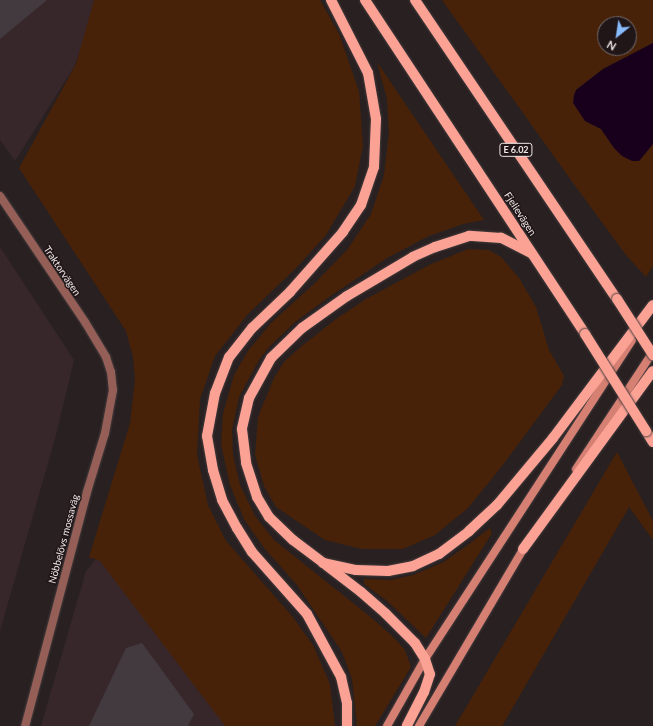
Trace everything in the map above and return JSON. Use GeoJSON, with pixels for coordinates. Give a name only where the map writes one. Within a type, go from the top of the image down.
{"type":"FeatureCollection","features":[{"type":"Feature","properties":{"kind":"main road"},"geometry":{"type":"LineString","coordinates":[[331,0],[368,73],[376,119],[374,167],[361,205],[343,232],[321,258],[252,328],[229,357],[215,393],[207,436],[213,470],[222,500],[237,528],[252,552],[307,614],[342,677],[347,703],[347,726]]}},
{"type":"Feature","properties":{"kind":"main road","name":"Fjelievägen"},"geometry":{"type":"LineString","coordinates":[[365,0],[585,334],[653,442]]}},
{"type":"Feature","properties":{"kind":"main road","name":"E 6.02"},"geometry":{"type":"LineString","coordinates":[[415,0],[653,354]]}},
{"type":"Feature","properties":{"kind":"main road"},"geometry":{"type":"LineString","coordinates":[[407,726],[424,692],[430,674],[425,659],[415,643],[386,614],[361,592],[293,540],[269,517],[257,497],[246,463],[242,430],[249,398],[271,358],[302,328],[347,296],[413,257],[436,247],[469,236],[501,238],[532,253]]}},
{"type":"Feature","properties":{"kind":"main road"},"geometry":{"type":"LineString","coordinates":[[323,563],[356,570],[388,570],[413,566],[439,554],[469,532],[497,506],[553,438],[653,307]]}},
{"type":"Feature","properties":{"kind":"main road"},"geometry":{"type":"LineString","coordinates":[[387,726],[425,659],[653,307]]}},
{"type":"Feature","properties":{"kind":"main road"},"geometry":{"type":"LineString","coordinates":[[420,726],[523,549],[653,354]]}},
{"type":"Feature","properties":{"kind":"main road"},"geometry":{"type":"LineString","coordinates":[[523,549],[653,371]]}},
{"type":"Feature","properties":{"kind":"street","name":"Traktorvägen"},"geometry":{"type":"LineString","coordinates":[[0,196],[85,322],[106,357]]}},
{"type":"Feature","properties":{"kind":"street","name":"Nöbbelövs mossaväg"},"geometry":{"type":"LineString","coordinates":[[25,726],[87,492],[105,433],[113,390],[111,372],[106,357]]}},
{"type":"Feature","properties":{"kind":"shaded area"},"geometry":{"type":"Polygon","coordinates":[[[0,0],[99,0],[74,67],[15,161],[0,140],[0,0]]]}},
{"type":"Feature","properties":{"kind":"shaded area"},"geometry":{"type":"Polygon","coordinates":[[[94,0],[320,0],[339,34],[359,91],[363,146],[355,186],[326,235],[297,267],[248,314],[215,356],[200,399],[197,455],[208,505],[226,541],[292,616],[313,645],[330,684],[335,726],[225,726],[100,561],[89,557],[130,423],[135,379],[133,357],[126,331],[19,168],[76,64],[94,0]]]}},
{"type":"Feature","properties":{"kind":"shaded area"},"geometry":{"type":"Polygon","coordinates":[[[442,0],[653,0],[653,43],[637,51],[637,16],[597,16],[597,56],[628,56],[603,69],[576,90],[585,121],[601,129],[614,148],[639,161],[653,144],[653,266],[646,277],[626,255],[442,0]]]}},
{"type":"Feature","properties":{"kind":"shaded area"},"geometry":{"type":"Polygon","coordinates":[[[653,43],[653,144],[639,161],[632,161],[622,156],[614,148],[601,129],[585,121],[573,103],[576,90],[603,69],[628,56],[637,56],[637,51],[653,43]]]}},
{"type":"Feature","properties":{"kind":"shaded area"},"geometry":{"type":"Polygon","coordinates":[[[377,62],[484,220],[463,224],[429,236],[387,258],[329,297],[294,323],[269,347],[259,360],[239,397],[232,430],[233,455],[240,485],[255,516],[274,540],[373,619],[405,650],[411,667],[375,726],[357,726],[352,679],[342,652],[297,585],[264,548],[244,519],[230,485],[221,444],[223,414],[234,375],[248,351],[271,323],[314,284],[347,250],[371,214],[384,175],[389,132],[387,99],[377,62]]]}},
{"type":"Feature","properties":{"kind":"shaded area"},"geometry":{"type":"Polygon","coordinates":[[[0,247],[74,360],[56,435],[0,631],[0,247]]]}},
{"type":"Feature","properties":{"kind":"shaded area"},"geometry":{"type":"Polygon","coordinates":[[[468,249],[489,250],[501,257],[519,278],[536,307],[549,350],[564,376],[562,385],[502,466],[468,508],[435,535],[403,549],[362,549],[325,540],[276,507],[264,486],[255,455],[258,417],[274,378],[284,362],[303,345],[336,319],[366,299],[429,265],[468,249]]]}},
{"type":"Feature","properties":{"kind":"shaded area"},"geometry":{"type":"Polygon","coordinates":[[[617,452],[653,521],[653,540],[629,507],[502,726],[455,726],[617,452]]]}},
{"type":"Feature","properties":{"kind":"shaded area"},"geometry":{"type":"Polygon","coordinates":[[[490,528],[492,533],[426,638],[386,600],[364,584],[364,579],[391,580],[413,575],[442,563],[490,528]]]}},
{"type":"Feature","properties":{"kind":"shaded area"},"geometry":{"type":"Polygon","coordinates":[[[112,540],[264,726],[41,726],[86,571],[112,540]]]}},
{"type":"Feature","properties":{"kind":"building"},"geometry":{"type":"Polygon","coordinates":[[[0,0],[47,0],[0,39],[0,0]]]}},
{"type":"Feature","properties":{"kind":"building"},"geometry":{"type":"Polygon","coordinates":[[[142,643],[194,714],[188,726],[89,726],[126,648],[142,643]]]}}]}
